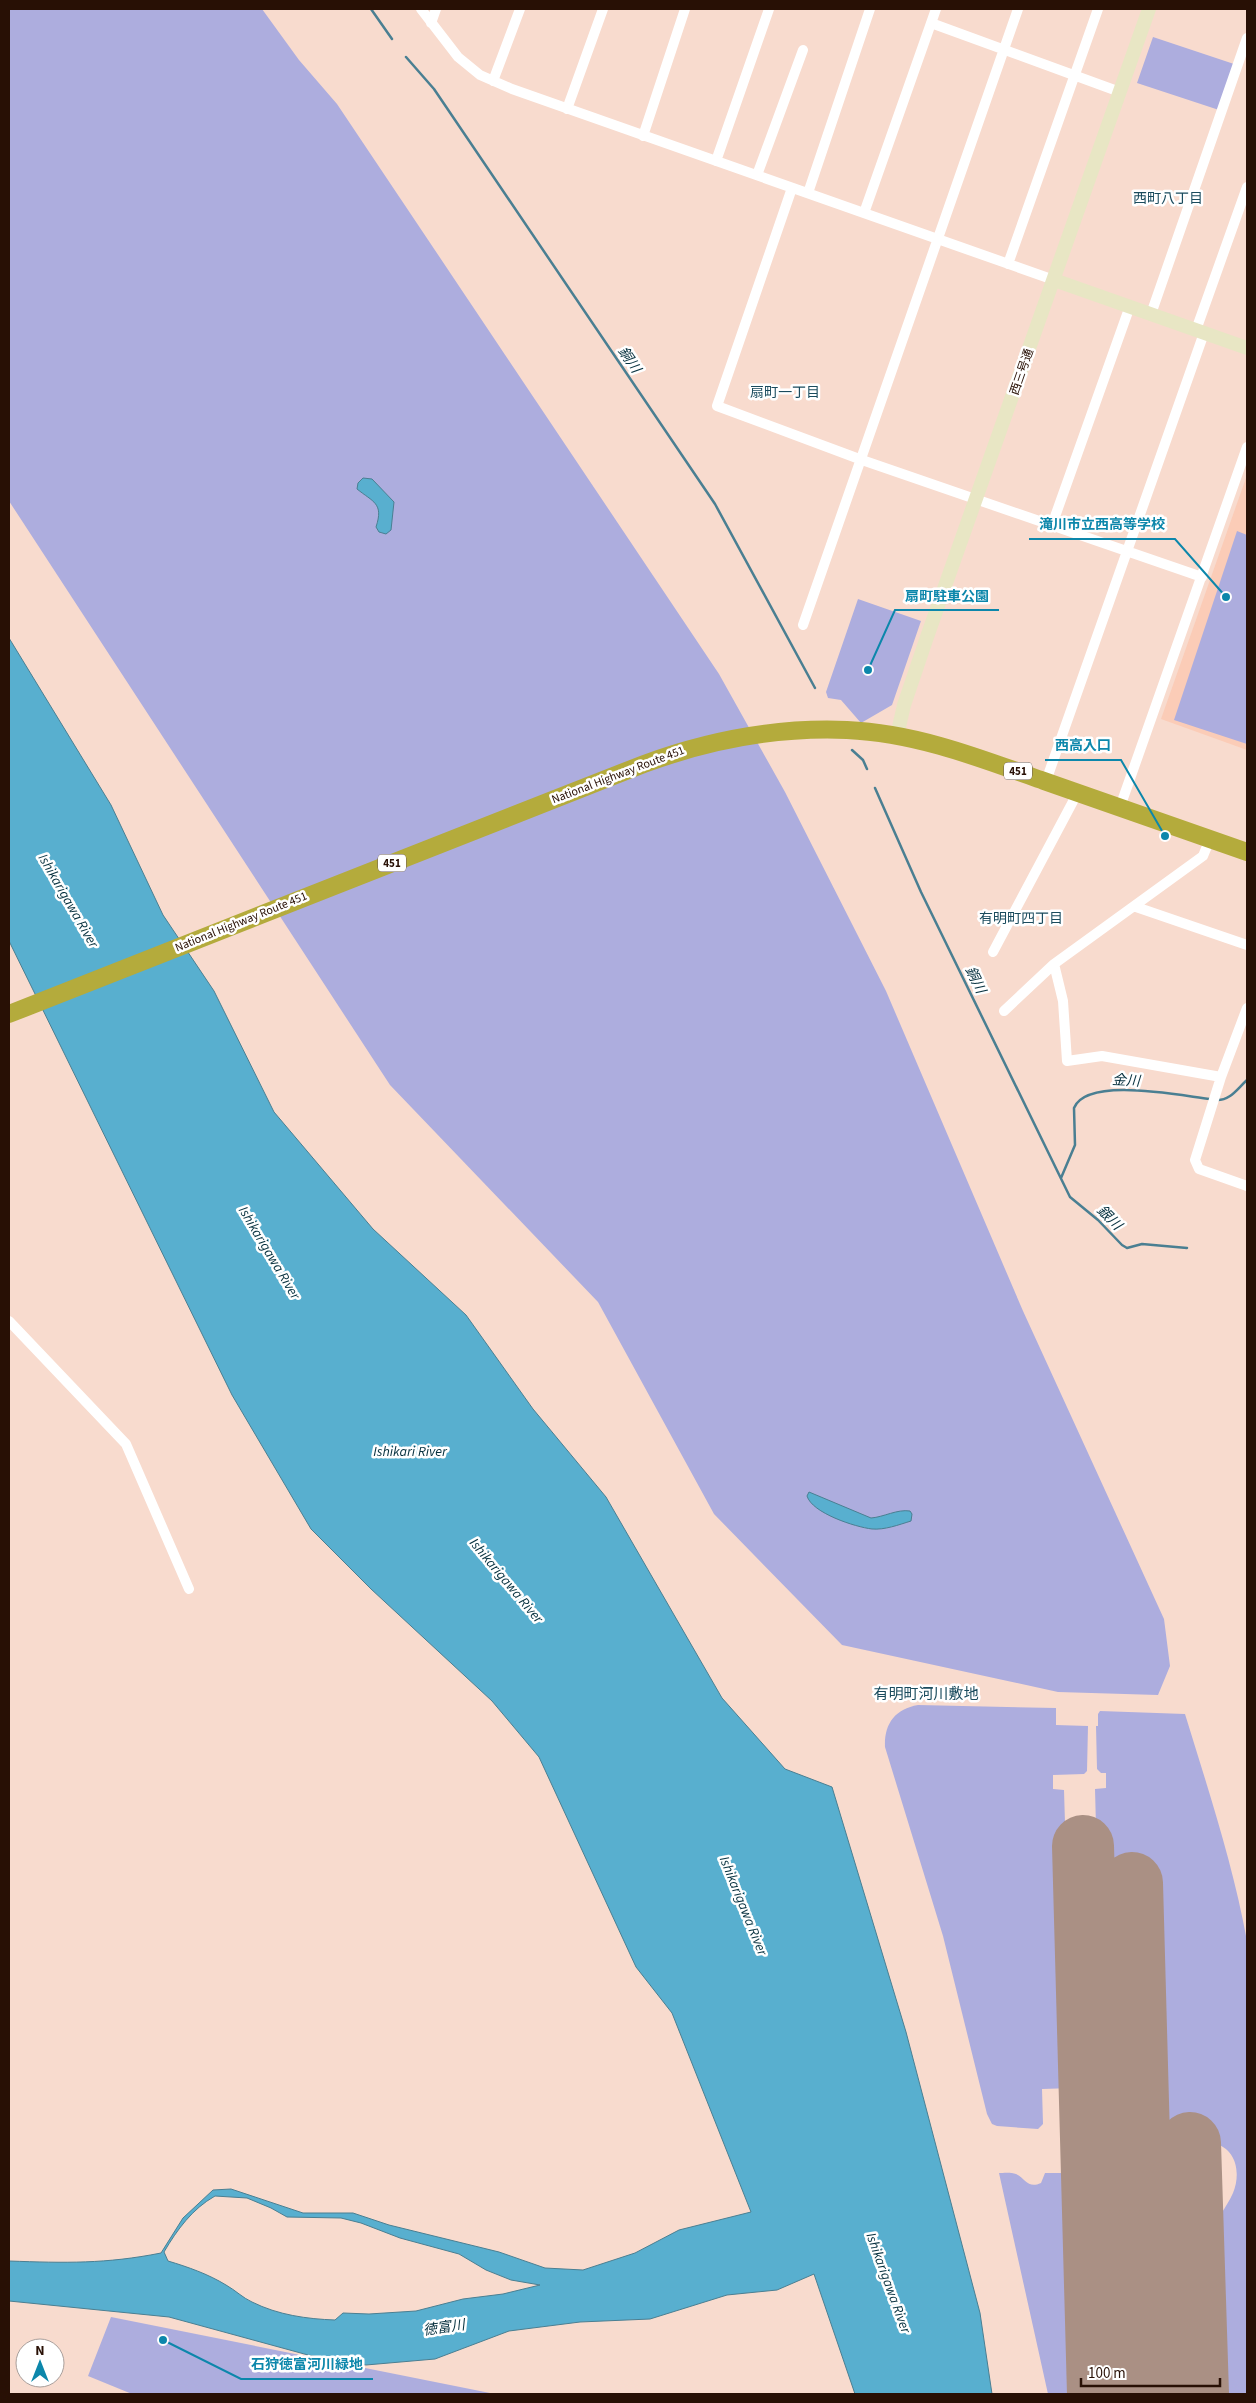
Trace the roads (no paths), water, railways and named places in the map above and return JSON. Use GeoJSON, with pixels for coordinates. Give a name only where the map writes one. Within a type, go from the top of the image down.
{"type":"FeatureCollection","features":[{"type":"Feature","properties":{"kind":"highway","name":"National Highway Route 451"},"geometry":{"type":"LineString","coordinates":[[9,1014],[678,751],[746,736],[781,732],[848,730],[928,742],[971,755],[1247,852]]}},
{"type":"Feature","properties":{"kind":"street"},"geometry":{"type":"LineString","coordinates":[[420,9],[458,57],[480,75],[493,82],[1247,348]]}},
{"type":"Feature","properties":{"kind":"street"},"geometry":{"type":"LineString","coordinates":[[431,23],[436,9]]}},
{"type":"Feature","properties":{"kind":"street"},"geometry":{"type":"LineString","coordinates":[[493,82],[520,9]]}},
{"type":"Feature","properties":{"kind":"street"},"geometry":{"type":"LineString","coordinates":[[567,109],[603,9]]}},
{"type":"Feature","properties":{"kind":"street"},"geometry":{"type":"LineString","coordinates":[[643,136],[685,9]]}},
{"type":"Feature","properties":{"kind":"street"},"geometry":{"type":"LineString","coordinates":[[716,161],[770,9]]}},
{"type":"Feature","properties":{"kind":"street"},"geometry":{"type":"LineString","coordinates":[[808,193],[870,9]]}},
{"type":"Feature","properties":{"kind":"street"},"geometry":{"type":"LineString","coordinates":[[864,213],[936,9]]}},
{"type":"Feature","properties":{"kind":"street"},"geometry":{"type":"LineString","coordinates":[[803,625],[940,239],[1018,9]]}},
{"type":"Feature","properties":{"kind":"street"},"geometry":{"type":"LineString","coordinates":[[1008,264],[1098,9]]}},
{"type":"Feature","properties":{"kind":"street","name":"西三号通"},"geometry":{"type":"LineString","coordinates":[[898,736],[904,705],[1149,9]]}},
{"type":"Feature","properties":{"kind":"street"},"geometry":{"type":"LineString","coordinates":[[931,23],[1120,92]]}},
{"type":"Feature","properties":{"kind":"street"},"geometry":{"type":"LineString","coordinates":[[1151,314],[1247,38]]}},
{"type":"Feature","properties":{"kind":"street"},"geometry":{"type":"LineString","coordinates":[[757,175],[803,50]]}},
{"type":"Feature","properties":{"kind":"street"},"geometry":{"type":"LineString","coordinates":[[1046,781],[1128,552],[1247,187]]}},
{"type":"Feature","properties":{"kind":"street"},"geometry":{"type":"LineString","coordinates":[[792,188],[717,406],[862,460],[1202,578]]}},
{"type":"Feature","properties":{"kind":"street"},"geometry":{"type":"LineString","coordinates":[[1052,525],[1130,306]]}},
{"type":"Feature","properties":{"kind":"street"},"geometry":{"type":"LineString","coordinates":[[1120,807],[1247,447]]}},
{"type":"Feature","properties":{"kind":"street"},"geometry":{"type":"LineString","coordinates":[[993,952],[1078,792]]}},
{"type":"Feature","properties":{"kind":"street"},"geometry":{"type":"LineString","coordinates":[[1004,1011],[1054,964],[1136,907],[1203,856],[1210,839]]}},
{"type":"Feature","properties":{"kind":"street"},"geometry":{"type":"LineString","coordinates":[[1136,907],[1247,945]]}},
{"type":"Feature","properties":{"kind":"street"},"geometry":{"type":"LineString","coordinates":[[1054,964],[1063,1001],[1067,1061],[1102,1056],[1221,1076]]}},
{"type":"Feature","properties":{"kind":"street"},"geometry":{"type":"LineString","coordinates":[[1247,1008],[1221,1076],[1196,1153],[1196,1165],[1203,1170],[1247,1186]]}},
{"type":"Feature","properties":{"kind":"street"},"geometry":{"type":"LineString","coordinates":[[9,1321],[126,1444],[189,1589]]}},
{"type":"Feature","properties":{"kind":"water"},"geometry":{"type":"Polygon","coordinates":[[[363,478],[372,479],[394,502],[391,530],[386,534],[379,532],[376,527],[379,513],[376,504],[357,489],[358,483],[363,478]]]}},
{"type":"Feature","properties":{"kind":"water","name":"Ishikari River"},"geometry":{"type":"Polygon","coordinates":[[[9,638],[111,805],[163,915],[214,991],[274,1112],[373,1229],[466,1315],[533,1409],[606,1497],[722,1698],[785,1769],[832,1787],[906,2032],[980,2313],[992,2394],[855,2394],[814,2274],[777,2290],[727,2295],[650,2319],[580,2322],[509,2331],[435,2359],[366,2365],[308,2355],[169,2317],[9,2301],[9,2261],[85,2262],[141,2257],[161,2253],[183,2218],[213,2190],[231,2189],[303,2213],[353,2213],[389,2225],[499,2252],[545,2268],[583,2270],[635,2253],[679,2230],[751,2212],[672,2013],[636,1967],[539,1757],[492,1701],[371,1589],[311,1529],[232,1395],[9,941],[9,638]],[[215,2196],[199,2207],[180,2228],[164,2252],[168,2261],[212,2277],[249,2300],[272,2310],[293,2316],[335,2320],[343,2313],[369,2314],[416,2311],[463,2299],[503,2294],[540,2285],[511,2280],[486,2270],[459,2254],[400,2238],[361,2223],[341,2218],[287,2217],[247,2198],[215,2196]]]}},
{"type":"Feature","properties":{"kind":"water"},"geometry":{"type":"Polygon","coordinates":[[[809,1492],[871,1518],[900,1511],[910,1511],[912,1514],[911,1521],[882,1529],[855,1525],[835,1518],[817,1508],[807,1496],[809,1492]]]}},
{"type":"Feature","properties":{"kind":"waterway","name":"銅川"},"geometry":{"type":"LineString","coordinates":[[371,9],[392,39]]}},
{"type":"Feature","properties":{"kind":"waterway","name":"銅川"},"geometry":{"type":"LineString","coordinates":[[406,57],[434,89],[715,504],[815,688]]}},
{"type":"Feature","properties":{"kind":"waterway","name":"銅川"},"geometry":{"type":"LineString","coordinates":[[852,750],[863,760],[867,769]]}},
{"type":"Feature","properties":{"kind":"waterway","name":"銅川"},"geometry":{"type":"LineString","coordinates":[[875,788],[921,892],[1070,1197],[1098,1220],[1127,1248],[1142,1244],[1187,1248]]}},
{"type":"Feature","properties":{"kind":"waterway","name":"金川"},"geometry":{"type":"LineString","coordinates":[[1216,1100],[1225,1099],[1247,1080]]}},
{"type":"Feature","properties":{"kind":"waterway","name":"金川"},"geometry":{"type":"LineString","coordinates":[[1061,1178],[1075,1145],[1074,1108],[1082,1098],[1115,1090],[1136,1090],[1210,1099]]}},
{"type":"Feature","properties":{"kind":"place","name":"滝川市立西高等学校"},"geometry":{"type":"Point","coordinates":[1226,597]}},
{"type":"Feature","properties":{"kind":"place","name":"扇町駐車公園"},"geometry":{"type":"Point","coordinates":[868,670]}},
{"type":"Feature","properties":{"kind":"place","name":"西高入口"},"geometry":{"type":"Point","coordinates":[1165,836]}},
{"type":"Feature","properties":{"kind":"place","name":"石狩徳富河川緑地"},"geometry":{"type":"Point","coordinates":[163,2340]}},
{"type":"Feature","properties":{"kind":"district","name":"西町八丁目"},"geometry":{"type":"Point","coordinates":[1168,199]}},
{"type":"Feature","properties":{"kind":"district","name":"扇町一丁目"},"geometry":{"type":"Point","coordinates":[785,393]}},
{"type":"Feature","properties":{"kind":"district","name":"有明町四丁目"},"geometry":{"type":"Point","coordinates":[1021,919]}},
{"type":"Feature","properties":{"kind":"district","name":"有明町河川敷地"},"geometry":{"type":"Point","coordinates":[926,1694]}},
{"type":"Feature","properties":{"kind":"water label","name":"Ishikarigawa River"},"geometry":{"type":"Point","coordinates":[68,901]}},
{"type":"Feature","properties":{"kind":"water label","name":"銀川"},"geometry":{"type":"Point","coordinates":[1109,1218]}},
{"type":"Feature","properties":{"kind":"water label","name":"Ishikarigawa River"},"geometry":{"type":"Point","coordinates":[269,1253]}},
{"type":"Feature","properties":{"kind":"water label","name":"Ishikarigawa River"},"geometry":{"type":"Point","coordinates":[506,1581]}},
{"type":"Feature","properties":{"kind":"water label","name":"Ishikarigawa River"},"geometry":{"type":"Point","coordinates":[743,1906]}},
{"type":"Feature","properties":{"kind":"water label","name":"Ishikarigawa River"},"geometry":{"type":"Point","coordinates":[888,2283]}},
{"type":"Feature","properties":{"kind":"water label","name":"徳富川"},"geometry":{"type":"Point","coordinates":[444,2328]}}]}
